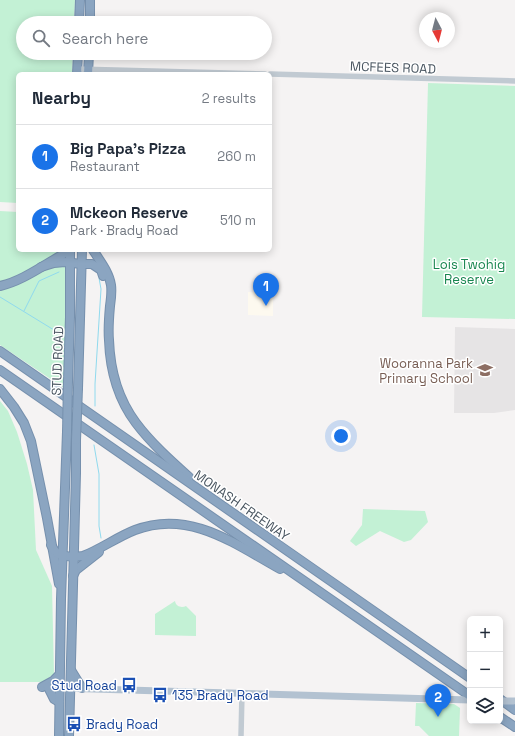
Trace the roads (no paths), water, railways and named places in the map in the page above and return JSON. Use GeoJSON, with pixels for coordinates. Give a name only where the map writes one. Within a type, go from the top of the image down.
{"type":"FeatureCollection","features":[{"type":"Feature","properties":{"kind":"highway"},"geometry":{"type":"LineString","coordinates":[[79,16],[80,0]]}},
{"type":"Feature","properties":{"kind":"highway"},"geometry":{"type":"LineString","coordinates":[[90,0],[90,16]]}},
{"type":"Feature","properties":{"kind":"highway"},"geometry":{"type":"LineString","coordinates":[[77,71],[78,60]]}},
{"type":"Feature","properties":{"kind":"highway"},"geometry":{"type":"LineString","coordinates":[[88,71],[89,60]]}},
{"type":"Feature","properties":{"kind":"highway"},"geometry":{"type":"LineString","coordinates":[[0,286],[20,278],[66,252]]}},
{"type":"Feature","properties":{"kind":"highway","name":"STUD ROAD"},"geometry":{"type":"LineString","coordinates":[[58,736],[70,317],[69,252]]}},
{"type":"Feature","properties":{"kind":"highway","name":"STUD ROAD"},"geometry":{"type":"LineString","coordinates":[[69,736],[82,252]]}},
{"type":"Feature","properties":{"kind":"highway"},"geometry":{"type":"LineString","coordinates":[[94,252],[108,275],[111,285],[112,296],[109,339],[111,361],[114,377],[122,400],[136,424],[165,455],[215,500]]}},
{"type":"Feature","properties":{"kind":"highway"},"geometry":{"type":"LineString","coordinates":[[41,267],[54,263],[65,262],[92,264],[101,270],[106,282],[110,308]]}},
{"type":"Feature","properties":{"kind":"highway","name":"MONASH FREEWAY"},"geometry":{"type":"LineString","coordinates":[[0,351],[467,676]]}},
{"type":"Feature","properties":{"kind":"highway","name":"MONASH FREEWAY"},"geometry":{"type":"LineString","coordinates":[[0,370],[467,694]]}},
{"type":"Feature","properties":{"kind":"highway"},"geometry":{"type":"LineString","coordinates":[[0,390],[14,407],[24,423],[31,441],[47,518],[61,599]]}},
{"type":"Feature","properties":{"kind":"highway"},"geometry":{"type":"LineString","coordinates":[[51,545],[56,552],[63,555],[83,556],[136,530],[158,524],[175,523],[194,526],[216,534],[325,594]]}},
{"type":"Feature","properties":{"kind":"highway"},"geometry":{"type":"LineString","coordinates":[[73,576],[76,570],[104,548],[106,544]]}},
{"type":"Feature","properties":{"kind":"highway"},"geometry":{"type":"LineString","coordinates":[[70,670],[84,688],[70,699]]}},
{"type":"Feature","properties":{"kind":"highway"},"geometry":{"type":"LineString","coordinates":[[59,676],[45,687],[54,699],[59,702]]}},
{"type":"Feature","properties":{"kind":"highway"},"geometry":{"type":"LineString","coordinates":[[503,702],[515,710]]}},
{"type":"Feature","properties":{"kind":"highway"},"geometry":{"type":"LineString","coordinates":[[503,719],[515,727]]}},
{"type":"Feature","properties":{"kind":"main road"},"geometry":{"type":"LineString","coordinates":[[59,688],[467,700]]}},
{"type":"Feature","properties":{"kind":"main road"},"geometry":{"type":"LineString","coordinates":[[503,700],[515,701]]}},
{"type":"Feature","properties":{"kind":"street"},"geometry":{"type":"LineString","coordinates":[[77,71],[147,72]]}},
{"type":"Feature","properties":{"kind":"street","name":"MCFEES ROAD"},"geometry":{"type":"LineString","coordinates":[[272,74],[515,82]]}},
{"type":"Feature","properties":{"kind":"street"},"geometry":{"type":"LineString","coordinates":[[241,736],[242,693]]}},
{"type":"Feature","properties":{"kind":"waterway"},"geometry":{"type":"LineString","coordinates":[[24,311],[39,281],[59,272]]}},
{"type":"Feature","properties":{"kind":"waterway"},"geometry":{"type":"LineString","coordinates":[[95,406],[101,289],[99,278]]}},
{"type":"Feature","properties":{"kind":"waterway"},"geometry":{"type":"LineString","coordinates":[[0,297],[54,330]]}},
{"type":"Feature","properties":{"kind":"waterway"},"geometry":{"type":"LineString","coordinates":[[94,445],[99,474],[99,526],[101,538]]}},
{"type":"Feature","properties":{"kind":"place","name":"Big Papa's Pizza"},"geometry":{"type":"Point","coordinates":[266,306]}},
{"type":"Feature","properties":{"kind":"place","name":"Wooranna Park Primary School"},"geometry":{"type":"Point","coordinates":[485,370]}},
{"type":"Feature","properties":{"kind":"place","name":"Stud Road"},"geometry":{"type":"Point","coordinates":[129,685]}},
{"type":"Feature","properties":{"kind":"place","name":"135 Brady Road"},"geometry":{"type":"Point","coordinates":[160,695]}},
{"type":"Feature","properties":{"kind":"place","name":"Mckeon Reserve"},"geometry":{"type":"Point","coordinates":[438,717]}},
{"type":"Feature","properties":{"kind":"place","name":"Brady Road"},"geometry":{"type":"Point","coordinates":[74,724]}},
{"type":"Feature","properties":{"kind":"park label","name":"Lois Twohig Reserve"},"geometry":{"type":"Point","coordinates":[469,272]}}]}
